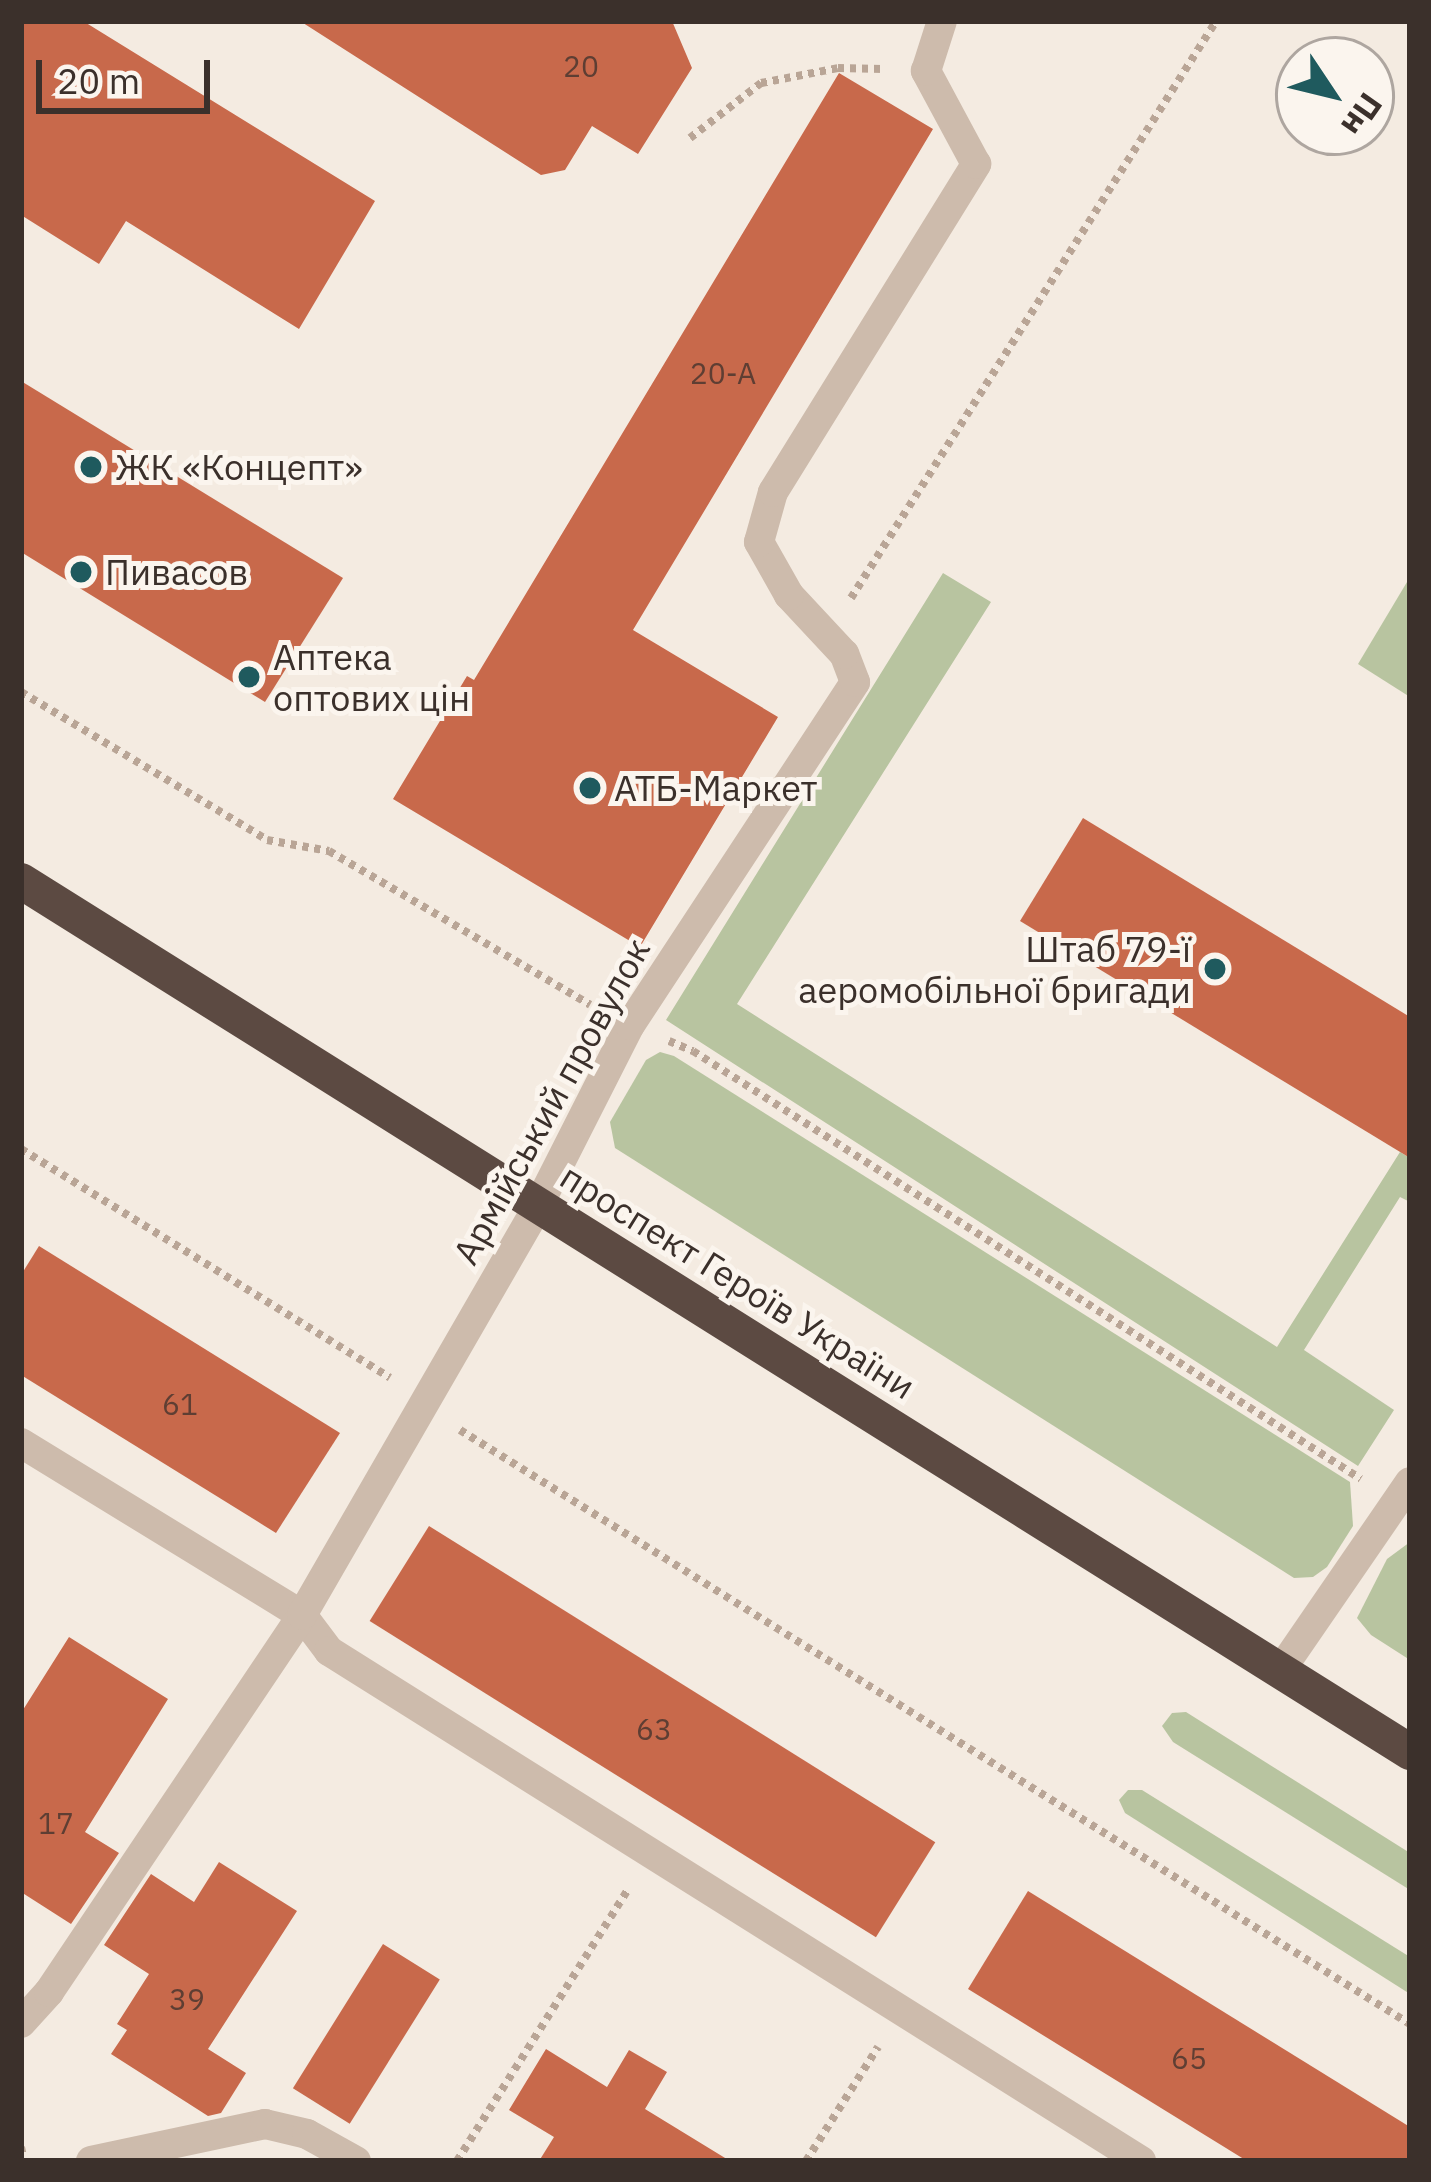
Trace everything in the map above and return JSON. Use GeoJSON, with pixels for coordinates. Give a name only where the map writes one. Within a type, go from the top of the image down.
{"type":"FeatureCollection","features":[{"type":"Feature","properties":{"kind":"highway","name":"проспект Героїв України"},"geometry":{"type":"LineString","coordinates":[[21,880],[1410,1752]]}},
{"type":"Feature","properties":{"kind":"street"},"geometry":{"type":"LineString","coordinates":[[926,71],[942,21]]}},
{"type":"Feature","properties":{"kind":"street","name":"Армійський провулок"},"geometry":{"type":"LineString","coordinates":[[21,2023],[49,1992],[302,1615],[538,1206],[630,1025],[855,682],[844,654],[789,596],[759,542],[773,492],[976,164],[926,71]]}},
{"type":"Feature","properties":{"kind":"street"},"geometry":{"type":"LineString","coordinates":[[21,1442],[302,1615],[328,1651],[1141,2161]]}},
{"type":"Feature","properties":{"kind":"street"},"geometry":{"type":"LineString","coordinates":[[1280,1671],[1404,1492]]}},
{"type":"Feature","properties":{"kind":"street"},"geometry":{"type":"LineString","coordinates":[[91,2161],[265,2125],[307,2134],[356,2161]]}},
{"type":"Feature","properties":{"kind":"path"},"geometry":{"type":"LineString","coordinates":[[827,636],[1216,21]]}},
{"type":"Feature","properties":{"kind":"path"},"geometry":{"type":"LineString","coordinates":[[690,138],[760,83],[838,68],[926,71]]}},
{"type":"Feature","properties":{"kind":"path"},"geometry":{"type":"LineString","coordinates":[[21,692],[267,840],[328,851],[630,1025],[693,1051],[1404,1492]]}},
{"type":"Feature","properties":{"kind":"path"},"geometry":{"type":"LineString","coordinates":[[21,1149],[400,1384],[424,1408],[1410,2024]]}},
{"type":"Feature","properties":{"kind":"path"},"geometry":{"type":"LineString","coordinates":[[458,2161],[651,1854]]}},
{"type":"Feature","properties":{"kind":"path"},"geometry":{"type":"LineString","coordinates":[[806,2161],[901,2011]]}},
{"type":"Feature","properties":{"kind":"path"},"geometry":{"type":"LineString","coordinates":[[21,2147],[24,2161]]}},
{"type":"Feature","properties":{"kind":"green space"},"geometry":{"type":"Polygon","coordinates":[[[943,573],[991,602],[737,1004],[1277,1347],[1400,1152],[1410,1158],[1410,1202],[1400,1197],[1304,1350],[1394,1410],[1358,1466],[666,1020],[943,573]]]}},
{"type":"Feature","properties":{"kind":"green space"},"geometry":{"type":"Polygon","coordinates":[[[1410,577],[1410,697],[1358,664],[1410,577]]]}},
{"type":"Feature","properties":{"kind":"green space"},"geometry":{"type":"Polygon","coordinates":[[[660,1052],[674,1056],[1350,1482],[1353,1526],[1327,1567],[1313,1577],[1294,1578],[615,1148],[610,1122],[646,1060],[660,1052]]]}},
{"type":"Feature","properties":{"kind":"green space"},"geometry":{"type":"Polygon","coordinates":[[[1410,1542],[1410,1660],[1371,1635],[1357,1618],[1387,1559],[1410,1542]]]}},
{"type":"Feature","properties":{"kind":"green space"},"geometry":{"type":"Polygon","coordinates":[[[1186,1712],[1410,1853],[1410,1890],[1173,1742],[1162,1726],[1172,1713],[1186,1712]]]}},
{"type":"Feature","properties":{"kind":"green space"},"geometry":{"type":"Polygon","coordinates":[[[1128,1790],[1142,1790],[1410,1957],[1410,1994],[1125,1813],[1119,1800],[1128,1790]]]}},
{"type":"Feature","properties":{"kind":"building"},"geometry":{"type":"Polygon","coordinates":[[[21,21],[83,21],[375,201],[299,329],[126,221],[99,264],[21,215],[21,21]]]}},
{"type":"Feature","properties":{"kind":"building"},"geometry":{"type":"Polygon","coordinates":[[[300,21],[672,21],[692,68],[638,154],[592,126],[565,170],[541,175],[300,21]]]}},
{"type":"Feature","properties":{"kind":"building"},"geometry":{"type":"Polygon","coordinates":[[[839,73],[933,129],[633,630],[778,717],[640,947],[393,799],[467,676],[474,680],[839,73]]]}},
{"type":"Feature","properties":{"kind":"building","name":"ЖК «Концепт»"},"geometry":{"type":"Polygon","coordinates":[[[21,381],[343,578],[265,702],[21,552],[21,381]]]}},
{"type":"Feature","properties":{"kind":"building","name":"Штаб 79-ї аеромобільної бригади"},"geometry":{"type":"Polygon","coordinates":[[[1083,818],[1410,1017],[1410,1158],[1020,921],[1083,818]]]}},
{"type":"Feature","properties":{"kind":"building"},"geometry":{"type":"Polygon","coordinates":[[[39,1246],[340,1433],[276,1533],[21,1375],[21,1275],[39,1246]]]}},
{"type":"Feature","properties":{"kind":"building"},"geometry":{"type":"Polygon","coordinates":[[[429,1526],[935,1842],[876,1937],[370,1621],[429,1526]]]}},
{"type":"Feature","properties":{"kind":"building"},"geometry":{"type":"Polygon","coordinates":[[[69,1637],[168,1699],[85,1832],[119,1853],[71,1924],[21,1892],[21,1713],[69,1637]]]}},
{"type":"Feature","properties":{"kind":"building"},"geometry":{"type":"Polygon","coordinates":[[[219,1862],[297,1911],[208,2049],[246,2073],[221,2113],[208,2116],[111,2054],[127,2030],[117,2024],[149,1974],[104,1945],[151,1874],[194,1902],[219,1862]]]}},
{"type":"Feature","properties":{"kind":"building"},"geometry":{"type":"Polygon","coordinates":[[[1028,1891],[1410,2127],[1410,2161],[1247,2161],[968,1989],[1028,1891]]]}},
{"type":"Feature","properties":{"kind":"building"},"geometry":{"type":"Polygon","coordinates":[[[383,1944],[440,1980],[350,2124],[293,2088],[383,1944]]]}},
{"type":"Feature","properties":{"kind":"building"},"geometry":{"type":"Polygon","coordinates":[[[546,2049],[607,2087],[629,2050],[667,2072],[645,2109],[730,2161],[539,2161],[554,2137],[509,2110],[546,2049]]]}},
{"type":"Feature","properties":{"kind":"place","name":"ЖК «Концепт»"},"geometry":{"type":"Point","coordinates":[91,467]}},
{"type":"Feature","properties":{"kind":"place","name":"Пивасов"},"geometry":{"type":"Point","coordinates":[81,572]}},
{"type":"Feature","properties":{"kind":"place","name":"Аптека оптових цін"},"geometry":{"type":"Point","coordinates":[249,677]}},
{"type":"Feature","properties":{"kind":"place","name":"АТБ-Маркет"},"geometry":{"type":"Point","coordinates":[590,788]}},
{"type":"Feature","properties":{"kind":"place","name":"Штаб 79-ї аеромобільної бригади"},"geometry":{"type":"Point","coordinates":[1215,969]}}]}
